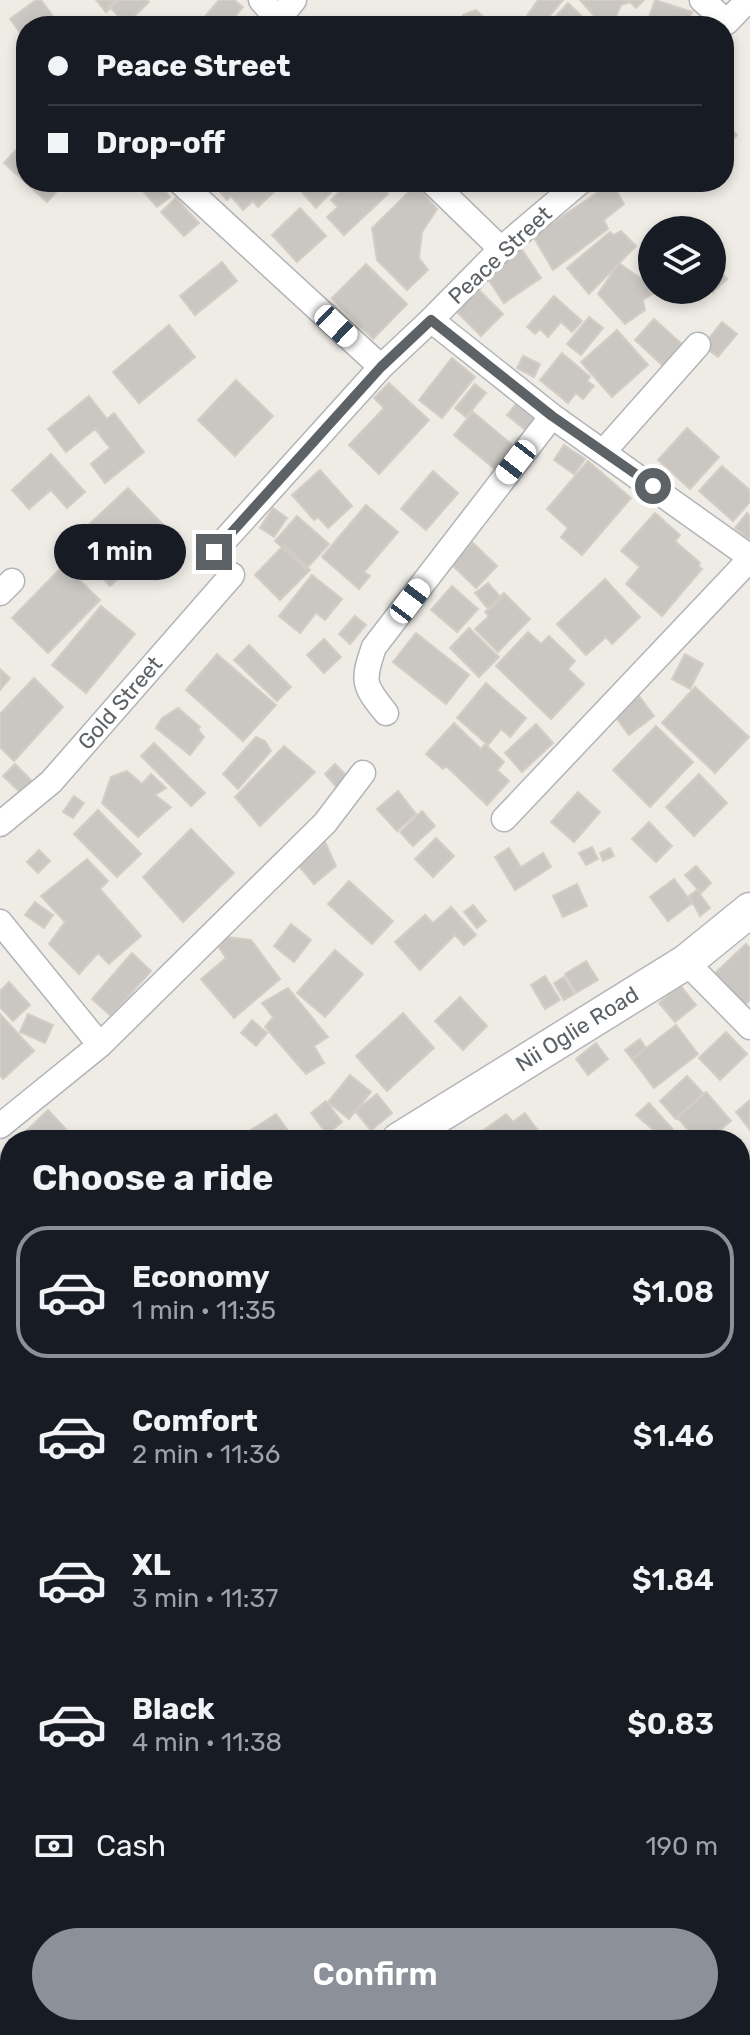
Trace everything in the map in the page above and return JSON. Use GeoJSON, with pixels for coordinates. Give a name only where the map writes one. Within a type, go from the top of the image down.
{"type":"FeatureCollection","features":[{"type":"Feature","properties":{"kind":"street"},"geometry":{"type":"LineString","coordinates":[[702,0],[717,16]]}},
{"type":"Feature","properties":{"kind":"street"},"geometry":{"type":"LineString","coordinates":[[733,16],[748,0]]}},
{"type":"Feature","properties":{"kind":"street"},"geometry":{"type":"LineString","coordinates":[[191,192],[381,367]]}},
{"type":"Feature","properties":{"kind":"street"},"geometry":{"type":"LineString","coordinates":[[442,192],[501,249]]}},
{"type":"Feature","properties":{"kind":"street","name":"Peace Street"},"geometry":{"type":"LineString","coordinates":[[568,192],[501,249],[431,320],[552,416],[750,558]]}},
{"type":"Feature","properties":{"kind":"street"},"geometry":{"type":"LineString","coordinates":[[214,552],[381,367],[431,320]]}},
{"type":"Feature","properties":{"kind":"street"},"geometry":{"type":"LineString","coordinates":[[604,451],[698,345]]}},
{"type":"Feature","properties":{"kind":"street"},"geometry":{"type":"LineString","coordinates":[[386,713],[368,691],[365,681],[374,647],[552,416]]}},
{"type":"Feature","properties":{"kind":"street"},"geometry":{"type":"LineString","coordinates":[[504,819],[750,558]]}},
{"type":"Feature","properties":{"kind":"street","name":"Gold Street"},"geometry":{"type":"LineString","coordinates":[[0,824],[51,782],[232,575]]}},
{"type":"Feature","properties":{"kind":"street"},"geometry":{"type":"LineString","coordinates":[[0,1126],[100,1045],[325,823],[363,773]]}},
{"type":"Feature","properties":{"kind":"street","name":"Nii Oglie Road"},"geometry":{"type":"LineString","coordinates":[[415,1130],[686,962],[750,910]]}},
{"type":"Feature","properties":{"kind":"street"},"geometry":{"type":"LineString","coordinates":[[0,922],[100,1045]]}},
{"type":"Feature","properties":{"kind":"street"},"geometry":{"type":"LineString","coordinates":[[686,962],[750,1027]]}},
{"type":"Feature","properties":{"kind":"building"},"geometry":{"type":"Polygon","coordinates":[[[36,0],[41,0],[53,16],[16,16],[16,27],[10,19],[36,0]]]}},
{"type":"Feature","properties":{"kind":"building"},"geometry":{"type":"Polygon","coordinates":[[[96,0],[119,0],[106,12],[96,0]]]}},
{"type":"Feature","properties":{"kind":"building"},"geometry":{"type":"Polygon","coordinates":[[[116,0],[149,2],[134,16],[118,16],[109,6],[116,0]]]}},
{"type":"Feature","properties":{"kind":"building"},"geometry":{"type":"Polygon","coordinates":[[[219,0],[234,0],[243,7],[235,16],[205,16],[219,0]]]}},
{"type":"Feature","properties":{"kind":"building"},"geometry":{"type":"Polygon","coordinates":[[[538,0],[563,0],[549,16],[527,16],[538,0]]]}},
{"type":"Feature","properties":{"kind":"building"},"geometry":{"type":"Polygon","coordinates":[[[580,0],[644,0],[636,8],[630,2],[621,5],[616,16],[594,16],[580,0]]]}},
{"type":"Feature","properties":{"kind":"building"},"geometry":{"type":"Polygon","coordinates":[[[655,0],[692,12],[691,16],[649,16],[655,0]]]}},
{"type":"Feature","properties":{"kind":"building"},"geometry":{"type":"Polygon","coordinates":[[[568,3],[582,16],[556,16],[568,3]]]}},
{"type":"Feature","properties":{"kind":"building"},"geometry":{"type":"Polygon","coordinates":[[[476,10],[482,16],[463,16],[476,10]]]}},
{"type":"Feature","properties":{"kind":"building"},"geometry":{"type":"Polygon","coordinates":[[[16,150],[16,174],[4,163],[16,150]]]}},
{"type":"Feature","properties":{"kind":"building"},"geometry":{"type":"Polygon","coordinates":[[[36,192],[56,192],[47,202],[36,192]]]}},
{"type":"Feature","properties":{"kind":"building"},"geometry":{"type":"Polygon","coordinates":[[[144,192],[166,192],[170,197],[157,207],[144,192]]]}},
{"type":"Feature","properties":{"kind":"building"},"geometry":{"type":"Polygon","coordinates":[[[220,192],[274,192],[258,207],[253,201],[243,210],[231,196],[227,200],[220,192]]]}},
{"type":"Feature","properties":{"kind":"building"},"geometry":{"type":"Polygon","coordinates":[[[302,192],[331,192],[316,208],[302,192]]]}},
{"type":"Feature","properties":{"kind":"building"},"geometry":{"type":"Polygon","coordinates":[[[339,192],[388,194],[344,235],[327,217],[338,207],[331,200],[339,192]]]}},
{"type":"Feature","properties":{"kind":"building"},"geometry":{"type":"Polygon","coordinates":[[[409,192],[422,192],[437,209],[422,232],[419,258],[428,270],[407,290],[377,260],[372,228],[409,192]]]}},
{"type":"Feature","properties":{"kind":"building"},"geometry":{"type":"Polygon","coordinates":[[[599,192],[617,192],[624,204],[604,220],[608,229],[553,270],[533,236],[599,192]]]}},
{"type":"Feature","properties":{"kind":"building"},"geometry":{"type":"Polygon","coordinates":[[[176,198],[199,223],[184,236],[161,212],[176,198]]]}},
{"type":"Feature","properties":{"kind":"building"},"geometry":{"type":"Polygon","coordinates":[[[300,208],[326,236],[297,262],[272,235],[300,208]]]}},
{"type":"Feature","properties":{"kind":"building"},"geometry":{"type":"Polygon","coordinates":[[[621,231],[636,246],[589,294],[567,268],[610,232],[614,235],[621,231]]]}},
{"type":"Feature","properties":{"kind":"building"},"geometry":{"type":"Polygon","coordinates":[[[521,248],[541,278],[504,303],[484,273],[521,248]]]}},
{"type":"Feature","properties":{"kind":"building"},"geometry":{"type":"Polygon","coordinates":[[[222,262],[237,281],[195,315],[180,296],[222,262]]]}},
{"type":"Feature","properties":{"kind":"building"},"geometry":{"type":"Polygon","coordinates":[[[619,263],[638,277],[638,304],[644,304],[645,310],[625,324],[598,294],[619,263]]]}},
{"type":"Feature","properties":{"kind":"building"},"geometry":{"type":"Polygon","coordinates":[[[366,264],[407,304],[373,339],[332,298],[366,264]]]}},
{"type":"Feature","properties":{"kind":"building"},"geometry":{"type":"Polygon","coordinates":[[[477,288],[503,314],[481,336],[455,310],[477,288]]]}},
{"type":"Feature","properties":{"kind":"building"},"geometry":{"type":"Polygon","coordinates":[[[554,296],[582,321],[572,332],[561,322],[548,337],[540,329],[535,334],[527,327],[554,296]]]}},
{"type":"Feature","properties":{"kind":"building"},"geometry":{"type":"Polygon","coordinates":[[[589,317],[603,328],[581,355],[567,344],[589,317]]]}},
{"type":"Feature","properties":{"kind":"building"},"geometry":{"type":"Polygon","coordinates":[[[654,319],[682,344],[663,366],[635,340],[654,319]]]}},
{"type":"Feature","properties":{"kind":"building"},"geometry":{"type":"Polygon","coordinates":[[[722,322],[737,334],[718,357],[703,346],[722,322]]]}},
{"type":"Feature","properties":{"kind":"building"},"geometry":{"type":"Polygon","coordinates":[[[169,325],[195,357],[139,403],[113,372],[169,325]]]}},
{"type":"Feature","properties":{"kind":"building"},"geometry":{"type":"Polygon","coordinates":[[[617,330],[648,365],[612,397],[581,362],[617,330]]]}},
{"type":"Feature","properties":{"kind":"building"},"geometry":{"type":"Polygon","coordinates":[[[562,353],[590,377],[587,381],[594,386],[583,399],[576,393],[568,403],[540,380],[562,353]]]}},
{"type":"Feature","properties":{"kind":"building"},"geometry":{"type":"Polygon","coordinates":[[[523,356],[540,364],[534,377],[517,368],[523,356]]]}},
{"type":"Feature","properties":{"kind":"building"},"geometry":{"type":"Polygon","coordinates":[[[452,358],[475,377],[442,418],[419,400],[452,358]]]}},
{"type":"Feature","properties":{"kind":"building"},"geometry":{"type":"Polygon","coordinates":[[[236,380],[273,416],[235,456],[198,420],[236,380]]]}},
{"type":"Feature","properties":{"kind":"building"},"geometry":{"type":"Polygon","coordinates":[[[389,383],[429,420],[379,474],[349,445],[384,408],[374,398],[389,383]]]}},
{"type":"Feature","properties":{"kind":"building"},"geometry":{"type":"Polygon","coordinates":[[[475,384],[486,393],[466,417],[455,408],[475,384]]]}},
{"type":"Feature","properties":{"kind":"building"},"geometry":{"type":"Polygon","coordinates":[[[89,396],[107,419],[114,413],[144,452],[105,483],[91,464],[110,448],[95,429],[66,452],[48,429],[89,396]]]}},
{"type":"Feature","properties":{"kind":"building"},"geometry":{"type":"Polygon","coordinates":[[[517,403],[544,427],[535,438],[507,415],[517,403]]]}},
{"type":"Feature","properties":{"kind":"building"},"geometry":{"type":"Polygon","coordinates":[[[473,412],[516,448],[497,471],[454,435],[473,412]]]}},
{"type":"Feature","properties":{"kind":"building"},"geometry":{"type":"Polygon","coordinates":[[[687,428],[719,457],[690,489],[658,460],[687,428]]]}},
{"type":"Feature","properties":{"kind":"building"},"geometry":{"type":"Polygon","coordinates":[[[564,445],[585,459],[574,474],[554,460],[564,445]]]}},
{"type":"Feature","properties":{"kind":"building"},"geometry":{"type":"Polygon","coordinates":[[[51,454],[85,492],[67,508],[51,490],[29,509],[12,490],[51,454]]]}},
{"type":"Feature","properties":{"kind":"building"},"geometry":{"type":"Polygon","coordinates":[[[588,461],[631,498],[582,555],[561,537],[568,528],[547,509],[588,461]]]}},
{"type":"Feature","properties":{"kind":"building"},"geometry":{"type":"Polygon","coordinates":[[[722,466],[750,490],[750,502],[733,521],[699,491],[722,466]]]}},
{"type":"Feature","properties":{"kind":"building"},"geometry":{"type":"Polygon","coordinates":[[[320,470],[352,506],[328,528],[318,517],[314,520],[292,495],[320,470]]]}},
{"type":"Feature","properties":{"kind":"building"},"geometry":{"type":"Polygon","coordinates":[[[433,471],[458,493],[426,530],[401,509],[433,471]]]}},
{"type":"Feature","properties":{"kind":"building"},"geometry":{"type":"Polygon","coordinates":[[[128,488],[169,531],[110,586],[69,543],[128,488]]]}},
{"type":"Feature","properties":{"kind":"building"},"geometry":{"type":"Polygon","coordinates":[[[366,505],[398,532],[364,572],[370,576],[359,589],[322,557],[366,505]]]}},
{"type":"Feature","properties":{"kind":"building"},"geometry":{"type":"Polygon","coordinates":[[[273,508],[287,518],[274,537],[260,528],[273,508]]]}},
{"type":"Feature","properties":{"kind":"building"},"geometry":{"type":"Polygon","coordinates":[[[655,513],[680,535],[675,541],[700,563],[698,566],[702,569],[662,616],[626,584],[640,567],[621,551],[655,513]]]}},
{"type":"Feature","properties":{"kind":"building"},"geometry":{"type":"Polygon","coordinates":[[[747,513],[750,516],[750,540],[735,528],[747,513]]]}},
{"type":"Feature","properties":{"kind":"building"},"geometry":{"type":"Polygon","coordinates":[[[297,516],[329,544],[306,569],[275,541],[297,516]]]}},
{"type":"Feature","properties":{"kind":"building"},"geometry":{"type":"Polygon","coordinates":[[[472,542],[497,566],[476,588],[452,565],[472,542]]]}},
{"type":"Feature","properties":{"kind":"building"},"geometry":{"type":"Polygon","coordinates":[[[284,545],[310,570],[280,600],[255,575],[284,545]]]}},
{"type":"Feature","properties":{"kind":"building"},"geometry":{"type":"Polygon","coordinates":[[[64,565],[100,600],[48,653],[12,618],[64,565]]]}},
{"type":"Feature","properties":{"kind":"building"},"geometry":{"type":"Polygon","coordinates":[[[312,575],[342,599],[325,620],[316,613],[300,633],[279,616],[312,575]]]}},
{"type":"Feature","properties":{"kind":"building"},"geometry":{"type":"Polygon","coordinates":[[[605,579],[640,617],[612,644],[606,637],[586,655],[557,624],[605,579]]]}},
{"type":"Feature","properties":{"kind":"building"},"geometry":{"type":"Polygon","coordinates":[[[488,583],[502,599],[489,610],[475,593],[488,583]]]}},
{"type":"Feature","properties":{"kind":"building"},"geometry":{"type":"Polygon","coordinates":[[[452,586],[478,609],[457,632],[431,610],[452,586]]]}},
{"type":"Feature","properties":{"kind":"building"},"geometry":{"type":"Polygon","coordinates":[[[504,593],[530,619],[498,652],[475,629],[489,616],[485,612],[504,593]]]}},
{"type":"Feature","properties":{"kind":"building"},"geometry":{"type":"Polygon","coordinates":[[[101,606],[135,634],[86,693],[52,665],[101,606]]]}},
{"type":"Feature","properties":{"kind":"building"},"geometry":{"type":"Polygon","coordinates":[[[355,616],[366,625],[350,644],[339,634],[355,616]]]}},
{"type":"Feature","properties":{"kind":"building"},"geometry":{"type":"Polygon","coordinates":[[[469,628],[499,657],[479,677],[450,648],[469,628]]]}},
{"type":"Feature","properties":{"kind":"building"},"geometry":{"type":"Polygon","coordinates":[[[528,632],[541,644],[549,636],[575,661],[568,669],[584,684],[551,719],[496,666],[528,632]]]}},
{"type":"Feature","properties":{"kind":"building"},"geometry":{"type":"Polygon","coordinates":[[[416,633],[469,675],[446,704],[393,662],[416,633]]]}},
{"type":"Feature","properties":{"kind":"building"},"geometry":{"type":"Polygon","coordinates":[[[324,639],[341,657],[324,673],[307,655],[324,639]]]}},
{"type":"Feature","properties":{"kind":"building"},"geometry":{"type":"Polygon","coordinates":[[[249,645],[291,687],[277,701],[234,660],[249,645]]]}},
{"type":"Feature","properties":{"kind":"building"},"geometry":{"type":"Polygon","coordinates":[[[217,654],[276,705],[243,741],[186,690],[217,654]]]}},
{"type":"Feature","properties":{"kind":"building"},"geometry":{"type":"Polygon","coordinates":[[[685,654],[703,664],[690,689],[672,679],[685,654]]]}},
{"type":"Feature","properties":{"kind":"building"},"geometry":{"type":"Polygon","coordinates":[[[0,669],[10,678],[0,690],[0,669]]]}},
{"type":"Feature","properties":{"kind":"building"},"geometry":{"type":"Polygon","coordinates":[[[34,678],[63,707],[14,761],[0,747],[0,714],[34,678]]]}},
{"type":"Feature","properties":{"kind":"building"},"geometry":{"type":"Polygon","coordinates":[[[486,683],[526,718],[510,737],[501,729],[488,745],[457,718],[486,683]]]}},
{"type":"Feature","properties":{"kind":"building"},"geometry":{"type":"Polygon","coordinates":[[[695,687],[749,737],[715,773],[662,723],[695,687]]]}},
{"type":"Feature","properties":{"kind":"building"},"geometry":{"type":"Polygon","coordinates":[[[639,696],[654,716],[629,735],[614,715],[639,696]]]}},
{"type":"Feature","properties":{"kind":"building"},"geometry":{"type":"Polygon","coordinates":[[[178,708],[200,727],[198,730],[204,737],[190,755],[156,728],[162,718],[178,708]]]}},
{"type":"Feature","properties":{"kind":"building"},"geometry":{"type":"Polygon","coordinates":[[[454,723],[481,749],[485,744],[504,762],[497,770],[509,781],[487,805],[446,766],[443,769],[426,754],[454,723]]]}},
{"type":"Feature","properties":{"kind":"building"},"geometry":{"type":"Polygon","coordinates":[[[536,724],[553,743],[522,772],[505,753],[536,724]]]}},
{"type":"Feature","properties":{"kind":"building"},"geometry":{"type":"Polygon","coordinates":[[[656,726],[693,762],[650,807],[613,770],[656,726]]]}},
{"type":"Feature","properties":{"kind":"building"},"geometry":{"type":"Polygon","coordinates":[[[256,737],[265,741],[271,751],[238,789],[223,774],[256,737]]]}},
{"type":"Feature","properties":{"kind":"building"},"geometry":{"type":"Polygon","coordinates":[[[154,743],[205,793],[191,806],[141,756],[154,743]]]}},
{"type":"Feature","properties":{"kind":"building"},"geometry":{"type":"Polygon","coordinates":[[[284,746],[315,772],[260,826],[235,797],[284,746]]]}},
{"type":"Feature","properties":{"kind":"building"},"geometry":{"type":"Polygon","coordinates":[[[15,764],[33,782],[22,794],[3,776],[15,764]]]}},
{"type":"Feature","properties":{"kind":"building"},"geometry":{"type":"Polygon","coordinates":[[[335,764],[349,778],[338,789],[325,774],[335,764]]]}},
{"type":"Feature","properties":{"kind":"building"},"geometry":{"type":"Polygon","coordinates":[[[127,771],[142,784],[151,774],[166,788],[155,795],[171,807],[138,837],[102,803],[111,777],[127,771]]]}},
{"type":"Feature","properties":{"kind":"building"},"geometry":{"type":"Polygon","coordinates":[[[699,774],[727,803],[694,836],[666,807],[699,774]]]}},
{"type":"Feature","properties":{"kind":"building"},"geometry":{"type":"Polygon","coordinates":[[[398,791],[416,814],[397,831],[377,809],[398,791]]]}},
{"type":"Feature","properties":{"kind":"building"},"geometry":{"type":"Polygon","coordinates":[[[578,792],[600,812],[574,842],[551,822],[578,792]]]}},
{"type":"Feature","properties":{"kind":"building"},"geometry":{"type":"Polygon","coordinates":[[[74,796],[84,803],[73,818],[63,812],[74,796]]]}},
{"type":"Feature","properties":{"kind":"building"},"geometry":{"type":"Polygon","coordinates":[[[98,810],[141,854],[117,877],[74,834],[98,810]]]}},
{"type":"Feature","properties":{"kind":"building"},"geometry":{"type":"Polygon","coordinates":[[[422,811],[435,826],[413,846],[400,832],[422,811]]]}},
{"type":"Feature","properties":{"kind":"building"},"geometry":{"type":"Polygon","coordinates":[[[649,822],[672,846],[656,862],[632,839],[649,822]]]}},
{"type":"Feature","properties":{"kind":"building"},"geometry":{"type":"Polygon","coordinates":[[[191,829],[234,873],[183,922],[143,877],[191,829]]]}},
{"type":"Feature","properties":{"kind":"building"},"geometry":{"type":"Polygon","coordinates":[[[436,838],[454,856],[433,877],[415,859],[436,838]]]}},
{"type":"Feature","properties":{"kind":"building"},"geometry":{"type":"Polygon","coordinates":[[[325,842],[336,866],[314,884],[299,866],[325,842]]]}},
{"type":"Feature","properties":{"kind":"building"},"geometry":{"type":"Polygon","coordinates":[[[592,847],[598,859],[586,865],[579,853],[592,847]]]}},
{"type":"Feature","properties":{"kind":"building"},"geometry":{"type":"Polygon","coordinates":[[[509,848],[521,867],[543,853],[551,867],[515,890],[495,857],[509,848]]]}},
{"type":"Feature","properties":{"kind":"building"},"geometry":{"type":"Polygon","coordinates":[[[610,848],[614,856],[603,861],[600,853],[610,848]]]}},
{"type":"Feature","properties":{"kind":"building"},"geometry":{"type":"Polygon","coordinates":[[[39,850],[50,861],[38,873],[27,862],[39,850]]]}},
{"type":"Feature","properties":{"kind":"building"},"geometry":{"type":"Polygon","coordinates":[[[87,859],[108,881],[100,889],[141,936],[109,964],[98,953],[79,974],[49,944],[65,922],[41,896],[87,859]]]}},
{"type":"Feature","properties":{"kind":"building"},"geometry":{"type":"Polygon","coordinates":[[[696,866],[711,883],[701,893],[685,875],[696,866]]]}},
{"type":"Feature","properties":{"kind":"building"},"geometry":{"type":"Polygon","coordinates":[[[674,879],[692,903],[668,921],[650,897],[674,879]]]}},
{"type":"Feature","properties":{"kind":"building"},"geometry":{"type":"Polygon","coordinates":[[[349,881],[393,921],[372,944],[328,904],[349,881]]]}},
{"type":"Feature","properties":{"kind":"building"},"geometry":{"type":"Polygon","coordinates":[[[577,884],[587,906],[563,917],[553,896],[577,884]]]}},
{"type":"Feature","properties":{"kind":"building"},"geometry":{"type":"Polygon","coordinates":[[[697,890],[710,908],[700,916],[689,896],[697,890]]]}},
{"type":"Feature","properties":{"kind":"building"},"geometry":{"type":"Polygon","coordinates":[[[35,902],[53,915],[44,928],[25,915],[35,902]]]}},
{"type":"Feature","properties":{"kind":"building"},"geometry":{"type":"Polygon","coordinates":[[[473,905],[486,921],[477,928],[464,912],[473,905]]]}},
{"type":"Feature","properties":{"kind":"building"},"geometry":{"type":"Polygon","coordinates":[[[451,907],[476,935],[464,945],[455,935],[420,970],[395,942],[425,915],[433,923],[451,907]]]}},
{"type":"Feature","properties":{"kind":"building"},"geometry":{"type":"Polygon","coordinates":[[[291,924],[311,940],[294,962],[274,946],[291,924]]]}},
{"type":"Feature","properties":{"kind":"building"},"geometry":{"type":"Polygon","coordinates":[[[227,937],[251,940],[280,979],[234,1018],[201,979],[226,958],[219,947],[227,937]]]}},
{"type":"Feature","properties":{"kind":"building"},"geometry":{"type":"Polygon","coordinates":[[[746,944],[750,948],[750,1000],[744,1006],[714,974],[746,944]]]}},
{"type":"Feature","properties":{"kind":"building"},"geometry":{"type":"Polygon","coordinates":[[[335,950],[363,974],[325,1017],[297,993],[335,950]]]}},
{"type":"Feature","properties":{"kind":"building"},"geometry":{"type":"Polygon","coordinates":[[[132,953],[151,971],[111,1016],[92,999],[132,953]]]}},
{"type":"Feature","properties":{"kind":"building"},"geometry":{"type":"Polygon","coordinates":[[[586,961],[598,980],[576,993],[565,974],[586,961]]]}},
{"type":"Feature","properties":{"kind":"building"},"geometry":{"type":"Polygon","coordinates":[[[545,976],[560,1000],[545,1009],[531,985],[545,976]]]}},
{"type":"Feature","properties":{"kind":"building"},"geometry":{"type":"Polygon","coordinates":[[[564,977],[574,994],[564,1000],[554,983],[564,977]]]}},
{"type":"Feature","properties":{"kind":"building"},"geometry":{"type":"Polygon","coordinates":[[[9,982],[30,1005],[13,1021],[0,1007],[0,991],[9,982]]]}},
{"type":"Feature","properties":{"kind":"building"},"geometry":{"type":"Polygon","coordinates":[[[680,985],[696,1005],[675,1022],[659,1003],[680,985]]]}},
{"type":"Feature","properties":{"kind":"building"},"geometry":{"type":"Polygon","coordinates":[[[288,988],[328,1037],[314,1046],[324,1063],[306,1074],[265,1027],[273,1017],[262,1003],[288,988]]]}},
{"type":"Feature","properties":{"kind":"building"},"geometry":{"type":"Polygon","coordinates":[[[460,997],[487,1026],[463,1050],[435,1021],[460,997]]]}},
{"type":"Feature","properties":{"kind":"building"},"geometry":{"type":"Polygon","coordinates":[[[403,1013],[434,1048],[387,1091],[356,1056],[403,1013]]]}},
{"type":"Feature","properties":{"kind":"building"},"geometry":{"type":"Polygon","coordinates":[[[0,1014],[34,1051],[3,1079],[0,1075],[0,1014]]]}},
{"type":"Feature","properties":{"kind":"building"},"geometry":{"type":"Polygon","coordinates":[[[28,1014],[53,1025],[45,1043],[20,1032],[28,1014]]]}},
{"type":"Feature","properties":{"kind":"building"},"geometry":{"type":"Polygon","coordinates":[[[252,1020],[267,1033],[256,1046],[241,1033],[252,1020]]]}},
{"type":"Feature","properties":{"kind":"building"},"geometry":{"type":"Polygon","coordinates":[[[676,1025],[698,1054],[654,1088],[632,1059],[676,1025]]]}},
{"type":"Feature","properties":{"kind":"building"},"geometry":{"type":"Polygon","coordinates":[[[726,1032],[747,1054],[720,1080],[699,1058],[726,1032]]]}},
{"type":"Feature","properties":{"kind":"building"},"geometry":{"type":"Polygon","coordinates":[[[640,1039],[646,1048],[632,1059],[625,1050],[640,1039]]]}},
{"type":"Feature","properties":{"kind":"building"},"geometry":{"type":"Polygon","coordinates":[[[596,1043],[608,1059],[588,1075],[576,1059],[596,1043]]]}},
{"type":"Feature","properties":{"kind":"building"},"geometry":{"type":"Polygon","coordinates":[[[350,1075],[371,1092],[349,1119],[328,1102],[350,1075]]]}},
{"type":"Feature","properties":{"kind":"building"},"geometry":{"type":"Polygon","coordinates":[[[687,1076],[704,1094],[676,1119],[660,1101],[687,1076]]]}},
{"type":"Feature","properties":{"kind":"building"},"geometry":{"type":"Polygon","coordinates":[[[706,1092],[731,1121],[720,1130],[688,1130],[677,1117],[706,1092]]]}},
{"type":"Feature","properties":{"kind":"building"},"geometry":{"type":"Polygon","coordinates":[[[377,1094],[392,1113],[371,1130],[355,1111],[377,1094]]]}},
{"type":"Feature","properties":{"kind":"building"},"geometry":{"type":"Polygon","coordinates":[[[750,1100],[750,1130],[736,1112],[750,1100]]]}},
{"type":"Feature","properties":{"kind":"building"},"geometry":{"type":"Polygon","coordinates":[[[326,1101],[342,1122],[332,1130],[324,1130],[311,1113],[326,1101]]]}},
{"type":"Feature","properties":{"kind":"building"},"geometry":{"type":"Polygon","coordinates":[[[649,1103],[673,1130],[653,1130],[636,1115],[649,1103]]]}},
{"type":"Feature","properties":{"kind":"building"},"geometry":{"type":"Polygon","coordinates":[[[48,1110],[67,1130],[27,1130],[48,1110]]]}},
{"type":"Feature","properties":{"kind":"building"},"geometry":{"type":"Polygon","coordinates":[[[525,1113],[538,1130],[484,1130],[506,1114],[513,1122],[525,1113]]]}},
{"type":"Feature","properties":{"kind":"building"},"geometry":{"type":"Polygon","coordinates":[[[276,1114],[288,1130],[251,1130],[276,1114]]]}},
{"type":"Feature","properties":{"kind":"route"},"geometry":{"type":"LineString","coordinates":[[214,552],[381,367],[431,320],[552,416],[653,486]]}}]}
